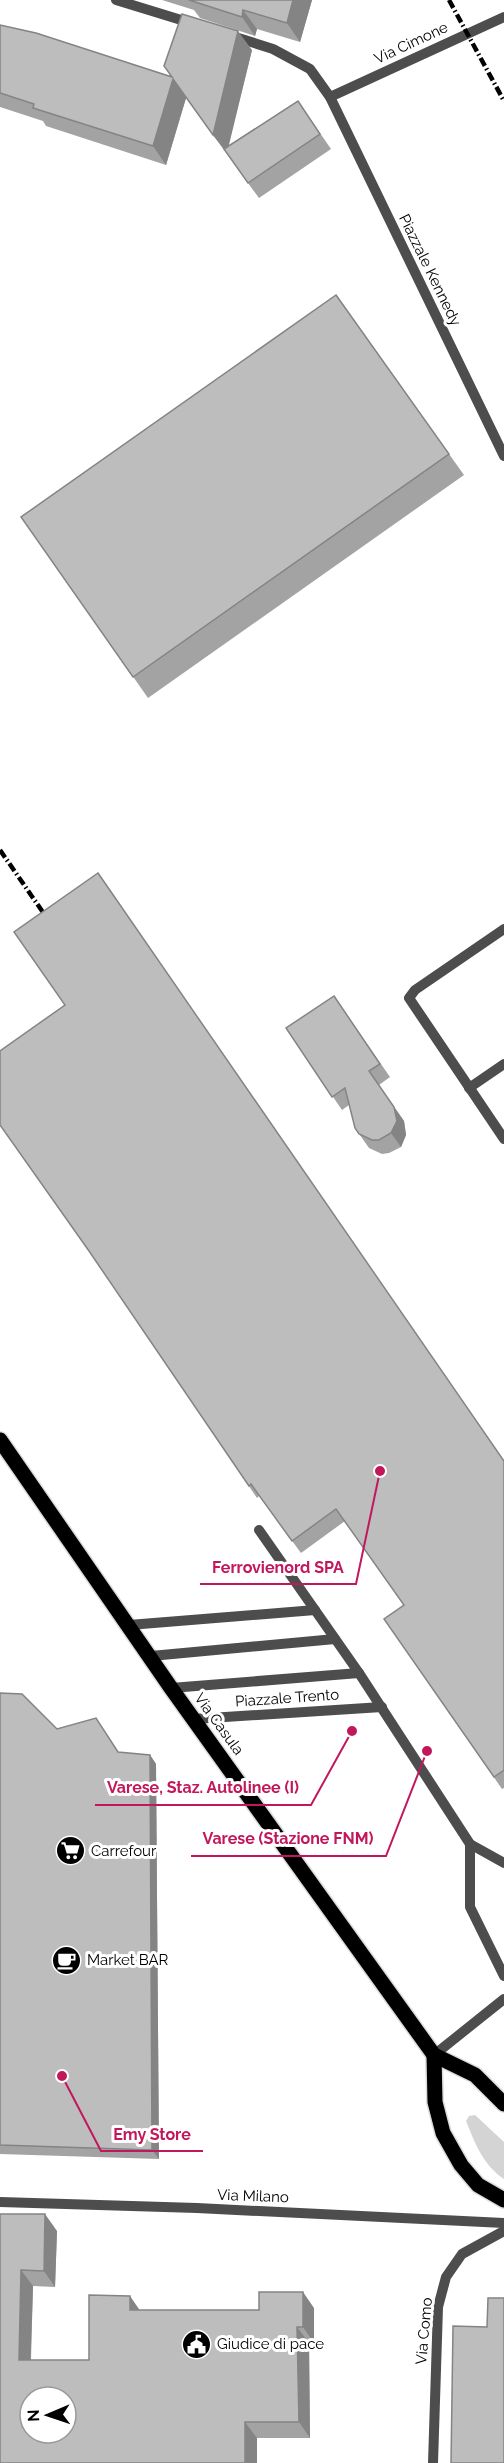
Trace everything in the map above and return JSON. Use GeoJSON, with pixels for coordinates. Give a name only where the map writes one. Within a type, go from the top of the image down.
{"type":"FeatureCollection","features":[{"type":"Feature","properties":{"kind":"main road","name":"Via Casula"},"geometry":{"type":"LineString","coordinates":[[0,1440],[171,1688],[434,2055],[476,2075],[504,2104]]}},
{"type":"Feature","properties":{"kind":"main road"},"geometry":{"type":"LineString","coordinates":[[434,2055],[435,2102],[443,2133],[461,2165],[478,2185],[504,2200]]}},
{"type":"Feature","properties":{"kind":"street"},"geometry":{"type":"LineString","coordinates":[[116,0],[202,27]]}},
{"type":"Feature","properties":{"kind":"street","name":"Via Cimone"},"geometry":{"type":"LineString","coordinates":[[330,97],[504,17]]}},
{"type":"Feature","properties":{"kind":"street","name":"Piazzale Kennedy"},"geometry":{"type":"LineString","coordinates":[[223,33],[273,49],[310,69],[330,97],[504,456]]}},
{"type":"Feature","properties":{"kind":"street"},"geometry":{"type":"LineString","coordinates":[[504,929],[415,990],[409,998],[504,1138]]}},
{"type":"Feature","properties":{"kind":"street"},"geometry":{"type":"LineString","coordinates":[[469,1088],[504,1064]]}},
{"type":"Feature","properties":{"kind":"street"},"geometry":{"type":"LineString","coordinates":[[259,1530],[382,1707],[470,1844],[504,1863]]}},
{"type":"Feature","properties":{"kind":"street"},"geometry":{"type":"LineString","coordinates":[[129,1625],[315,1610]]}},
{"type":"Feature","properties":{"kind":"street"},"geometry":{"type":"LineString","coordinates":[[151,1656],[335,1639]]}},
{"type":"Feature","properties":{"kind":"street","name":"Piazzale Trento"},"geometry":{"type":"LineString","coordinates":[[171,1688],[359,1673]]}},
{"type":"Feature","properties":{"kind":"street","name":"Piazzale Trento"},"geometry":{"type":"LineString","coordinates":[[194,1719],[382,1707]]}},
{"type":"Feature","properties":{"kind":"street"},"geometry":{"type":"LineString","coordinates":[[470,1844],[470,1907],[504,1976]]}},
{"type":"Feature","properties":{"kind":"street"},"geometry":{"type":"LineString","coordinates":[[434,2055],[504,1999]]}},
{"type":"Feature","properties":{"kind":"street","name":"Via Milano"},"geometry":{"type":"LineString","coordinates":[[0,2202],[504,2223]]}},
{"type":"Feature","properties":{"kind":"street","name":"Via Como"},"geometry":{"type":"LineString","coordinates":[[433,2463],[438,2307],[446,2277],[462,2254],[504,2231]]}},
{"type":"Feature","properties":{"kind":"shaded area"},"geometry":{"type":"Polygon","coordinates":[[[475,2115],[504,2142],[504,2179],[490,2167],[480,2153],[466,2121],[469,2116],[475,2115]]]}},
{"type":"Feature","properties":{"kind":"building"},"geometry":{"type":"Polygon","coordinates":[[[189,0],[293,0],[287,23],[243,10],[242,17],[189,0]]]}},
{"type":"Feature","properties":{"kind":"building"},"geometry":{"type":"Polygon","coordinates":[[[182,14],[238,31],[213,135],[173,79],[153,146],[33,108],[34,104],[0,93],[0,25],[36,33],[172,77],[164,66],[182,14]]]}},
{"type":"Feature","properties":{"kind":"building"},"geometry":{"type":"Polygon","coordinates":[[[298,101],[320,134],[248,183],[224,149],[298,101]]]}},
{"type":"Feature","properties":{"kind":"building"},"geometry":{"type":"Polygon","coordinates":[[[336,295],[449,454],[133,677],[21,517],[336,295]]]}},
{"type":"Feature","properties":{"kind":"building"},"geometry":{"type":"Polygon","coordinates":[[[98,873],[504,1461],[504,1770],[494,1777],[384,1619],[404,1605],[336,1509],[292,1541],[251,1484],[249,1486],[0,1125],[0,1051],[65,1005],[14,932],[98,873]]]}},
{"type":"Feature","properties":{"kind":"building"},"geometry":{"type":"Polygon","coordinates":[[[334,996],[380,1064],[369,1071],[394,1107],[397,1121],[391,1133],[379,1140],[372,1140],[359,1134],[355,1128],[345,1088],[332,1097],[286,1028],[334,996]]]}},
{"type":"Feature","properties":{"kind":"building"},"geometry":{"type":"Polygon","coordinates":[[[0,1693],[22,1694],[57,1729],[96,1718],[118,1752],[150,1755],[152,2150],[0,2145],[0,1693]]]}},
{"type":"Feature","properties":{"kind":"building"},"geometry":{"type":"Polygon","coordinates":[[[0,2214],[45,2214],[44,2271],[21,2270],[19,2360],[89,2360],[89,2295],[130,2296],[130,2310],[259,2310],[259,2292],[303,2292],[303,2327],[297,2327],[299,2422],[245,2422],[245,2463],[0,2463],[0,2214]]]}},
{"type":"Feature","properties":{"kind":"building"},"geometry":{"type":"Polygon","coordinates":[[[488,2298],[504,2298],[504,2463],[451,2463],[453,2326],[487,2327],[488,2298]]]}},
{"type":"Feature","properties":{"kind":"railway"},"geometry":{"type":"LineString","coordinates":[[449,0],[504,101]]}},
{"type":"Feature","properties":{"kind":"railway"},"geometry":{"type":"LineString","coordinates":[[0,850],[51,924]]}},
{"type":"Feature","properties":{"kind":"place","name":"Ferrovienord SPA"},"geometry":{"type":"Point","coordinates":[380,1471]}},
{"type":"Feature","properties":{"kind":"place","name":"Varese, Staz. Autolinee (I)"},"geometry":{"type":"Point","coordinates":[352,1731]}},
{"type":"Feature","properties":{"kind":"place","name":"Varese (Stazione FNM)"},"geometry":{"type":"Point","coordinates":[427,1751]}},
{"type":"Feature","properties":{"kind":"place","name":"Carrefour"},"geometry":{"type":"Point","coordinates":[70,1851]}},
{"type":"Feature","properties":{"kind":"place","name":"Market BAR"},"geometry":{"type":"Point","coordinates":[66,1960]}},
{"type":"Feature","properties":{"kind":"place","name":"Emy Store"},"geometry":{"type":"Point","coordinates":[62,2076]}},
{"type":"Feature","properties":{"kind":"place","name":"Giudice di pace"},"geometry":{"type":"Point","coordinates":[196,2344]}}]}
